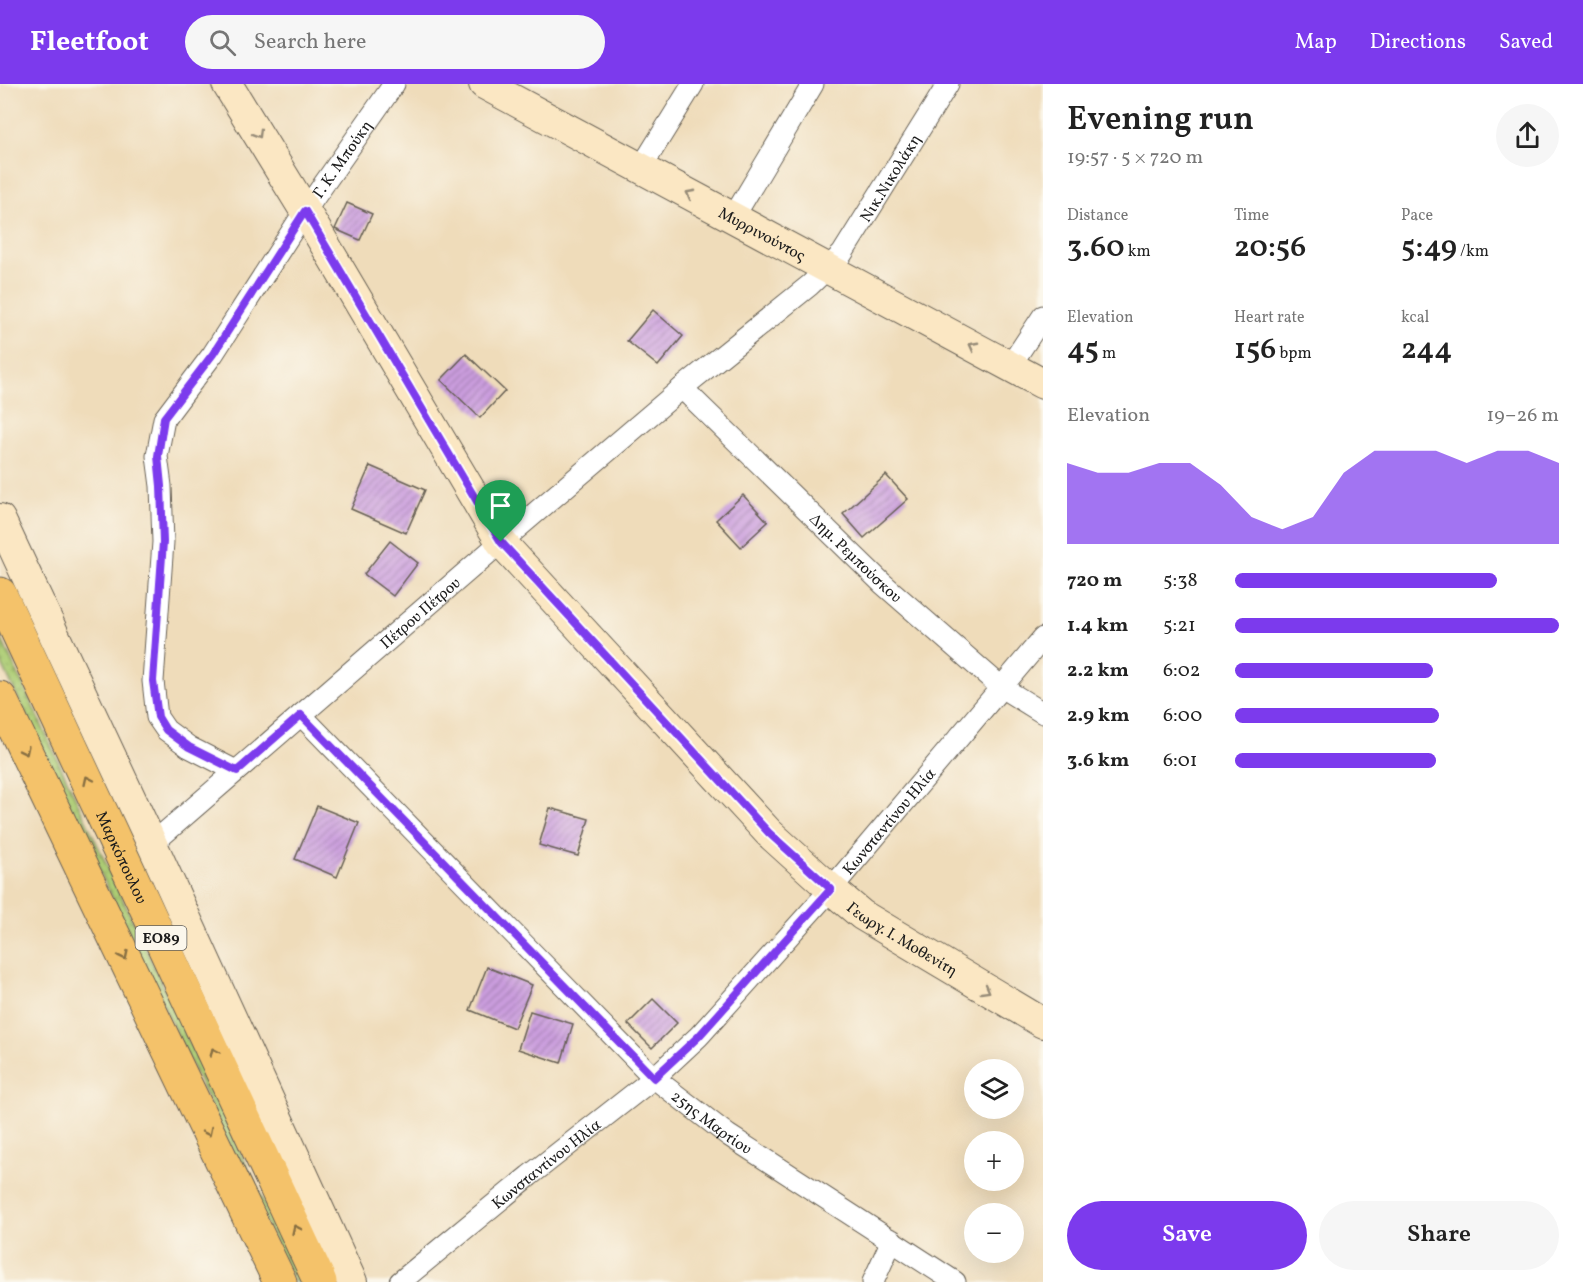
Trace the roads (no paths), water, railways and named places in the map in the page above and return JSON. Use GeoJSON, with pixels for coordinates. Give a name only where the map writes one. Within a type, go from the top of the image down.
{"type":"FeatureCollection","features":[{"type":"Feature","properties":{"kind":"highway","name":"Μαρκόπουλου"},"geometry":{"type":"LineString","coordinates":[[0,594],[320,1282]]}},
{"type":"Feature","properties":{"kind":"highway","name":"ΕΟ89"},"geometry":{"type":"LineString","coordinates":[[0,698],[279,1282]]}},
{"type":"Feature","properties":{"kind":"street","name":"Γεωργ. Ι. Μοθενίτη"},"geometry":{"type":"LineString","coordinates":[[227,84],[501,542],[769,833],[831,889],[862,915],[1043,1023]]}},
{"type":"Feature","properties":{"kind":"street","name":"Γ. Κ. Μπούκη"},"geometry":{"type":"LineString","coordinates":[[237,771],[189,747],[166,730],[158,717],[153,681],[163,542],[158,456],[164,418],[213,354],[305,211],[394,84]]}},
{"type":"Feature","properties":{"kind":"street","name":"Μυρρινούντος"},"geometry":{"type":"LineString","coordinates":[[484,84],[1043,384]]}},
{"type":"Feature","properties":{"kind":"street"},"geometry":{"type":"LineString","coordinates":[[641,168],[693,84]]}},
{"type":"Feature","properties":{"kind":"street"},"geometry":{"type":"LineString","coordinates":[[733,218],[813,84]]}},
{"type":"Feature","properties":{"kind":"street","name":"Νικ.Νικολάκη"},"geometry":{"type":"LineString","coordinates":[[827,268],[842,254],[948,84]]}},
{"type":"Feature","properties":{"kind":"street","name":"Πέτρου Πέτρου"},"geometry":{"type":"LineString","coordinates":[[152,844],[501,542],[682,388],[810,285],[827,268]]}},
{"type":"Feature","properties":{"kind":"street"},"geometry":{"type":"LineString","coordinates":[[1010,366],[1043,316]]}},
{"type":"Feature","properties":{"kind":"street","name":"Δημ. Ρεμπούσκου"},"geometry":{"type":"LineString","coordinates":[[682,388],[882,583],[1001,687],[1043,713]]}},
{"type":"Feature","properties":{"kind":"street"},"geometry":{"type":"LineString","coordinates":[[0,519],[152,844],[352,1282]]}},
{"type":"Feature","properties":{"kind":"street","name":"Κωνσταντίνου Ηλία"},"geometry":{"type":"LineString","coordinates":[[400,1282],[529,1176],[654,1078],[699,1036],[831,889],[1043,638]]}},
{"type":"Feature","properties":{"kind":"street","name":"25ης Μαρτίου"},"geometry":{"type":"LineString","coordinates":[[301,715],[654,1078],[728,1135],[955,1282]]}},
{"type":"Feature","properties":{"kind":"street"},"geometry":{"type":"LineString","coordinates":[[873,1282],[892,1240]]}}]}
